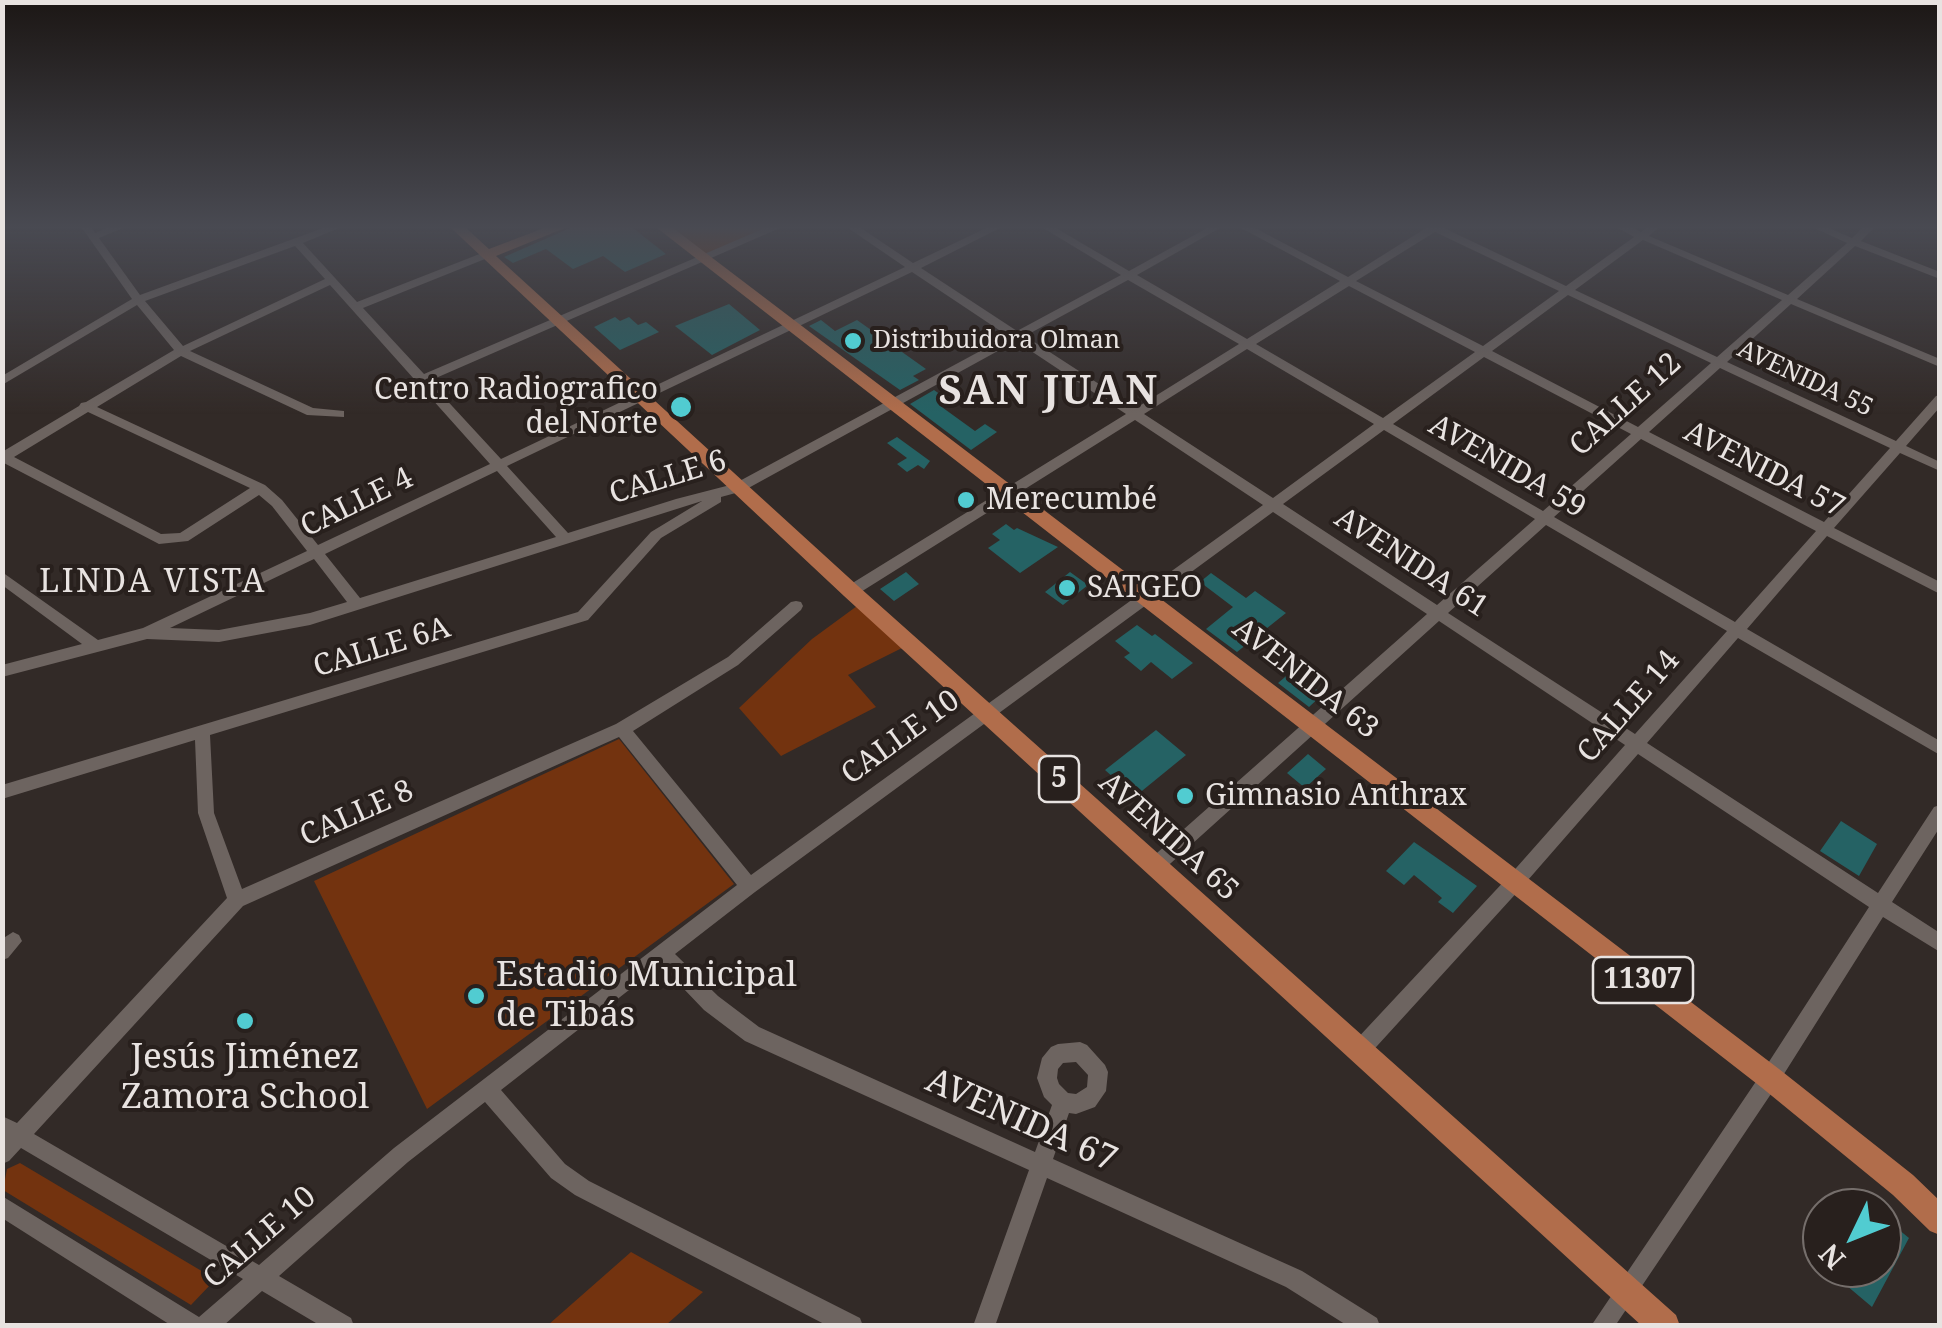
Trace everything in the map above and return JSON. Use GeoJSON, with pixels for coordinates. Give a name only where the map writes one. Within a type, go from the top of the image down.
{"type":"FeatureCollection","features":[{"type":"Feature","properties":{"kind":"main road","name":"AVENIDA 65"},"geometry":{"type":"LineString","coordinates":[[524,290],[1665,1326]]}},
{"type":"Feature","properties":{"kind":"main road","name":"AVENIDA 63"},"geometry":{"type":"LineString","coordinates":[[745,290],[1770,1078],[1903,1185],[1940,1222]]}},
{"type":"Feature","properties":{"kind":"street"},"geometry":{"type":"LineString","coordinates":[[131,290],[181,350],[310,412],[340,414]]}},
{"type":"Feature","properties":{"kind":"street"},"geometry":{"type":"LineString","coordinates":[[2,381],[138,300],[165,290]]}},
{"type":"Feature","properties":{"kind":"street"},"geometry":{"type":"LineString","coordinates":[[260,488],[183,538],[159,540],[3,458],[181,350],[310,290]]}},
{"type":"Feature","properties":{"kind":"street"},"geometry":{"type":"LineString","coordinates":[[341,290],[564,538]]}},
{"type":"Feature","properties":{"kind":"street"},"geometry":{"type":"LineString","coordinates":[[356,306],[397,290]]}},
{"type":"Feature","properties":{"kind":"street"},"geometry":{"type":"LineString","coordinates":[[421,380],[631,290]]}},
{"type":"Feature","properties":{"kind":"street","name":"CALLE 4"},"geometry":{"type":"LineString","coordinates":[[2,670],[148,633],[867,290]]}},
{"type":"Feature","properties":{"kind":"street","name":"AVENIDA 61"},"geometry":{"type":"LineString","coordinates":[[946,290],[1940,944]]}},
{"type":"Feature","properties":{"kind":"street","name":"CALLE 6"},"geometry":{"type":"LineString","coordinates":[[148,633],[218,636],[310,620],[564,538],[686,507],[738,488],[1101,290]]}},
{"type":"Feature","properties":{"kind":"street","name":"AVENIDA 59"},"geometry":{"type":"LineString","coordinates":[[1154,290],[1940,749]]}},
{"type":"Feature","properties":{"kind":"street"},"geometry":{"type":"LineString","coordinates":[[851,591],[1335,290]]}},
{"type":"Feature","properties":{"kind":"street","name":"AVENIDA 57"},"geometry":{"type":"LineString","coordinates":[[1363,290],[1940,590]]}},
{"type":"Feature","properties":{"kind":"street"},"geometry":{"type":"LineString","coordinates":[[1768,290],[1940,364]]}},
{"type":"Feature","properties":{"kind":"street","name":"CALLE 12"},"geometry":{"type":"LineString","coordinates":[[1155,866],[1800,290]]}},
{"type":"Feature","properties":{"kind":"street","name":"CALLE 10"},"geometry":{"type":"LineString","coordinates":[[206,1326],[401,1155],[750,886],[1568,291]]}},
{"type":"Feature","properties":{"kind":"street","name":"AVENIDA 55"},"geometry":{"type":"LineString","coordinates":[[1568,291],[1940,467]]}},
{"type":"Feature","properties":{"kind":"street","name":"CALLE 14"},"geometry":{"type":"LineString","coordinates":[[1360,1050],[1515,882],[1634,742],[1940,399]]}},
{"type":"Feature","properties":{"kind":"street"},"geometry":{"type":"LineString","coordinates":[[85,406],[260,488],[277,503],[358,606]]}},
{"type":"Feature","properties":{"kind":"street","name":"CALLE 6A"},"geometry":{"type":"LineString","coordinates":[[2,792],[583,616],[656,534],[686,507]]}},
{"type":"Feature","properties":{"kind":"street"},"geometry":{"type":"LineString","coordinates":[[2,577],[94,645]]}},
{"type":"Feature","properties":{"kind":"street","name":"CALLE 8"},"geometry":{"type":"LineString","coordinates":[[2,1154],[11,1130],[237,900],[622,728],[733,661],[796,606]]}},
{"type":"Feature","properties":{"kind":"street"},"geometry":{"type":"LineString","coordinates":[[622,728],[750,886]]}},
{"type":"Feature","properties":{"kind":"street"},"geometry":{"type":"LineString","coordinates":[[202,730],[206,813],[237,900]]}},
{"type":"Feature","properties":{"kind":"street"},"geometry":{"type":"LineString","coordinates":[[1602,1326],[1770,1078],[1940,812]]}},
{"type":"Feature","properties":{"kind":"street","name":"AVENIDA 67"},"geometry":{"type":"LineString","coordinates":[[662,953],[711,1002],[752,1034],[1294,1279],[1369,1326]]}},
{"type":"Feature","properties":{"kind":"street"},"geometry":{"type":"LineString","coordinates":[[486,1088],[558,1171],[582,1188],[852,1326]]}},
{"type":"Feature","properties":{"kind":"street"},"geometry":{"type":"LineString","coordinates":[[984,1326],[1064,1102]]}},
{"type":"Feature","properties":{"kind":"street"},"geometry":{"type":"LineString","coordinates":[[11,1130],[340,1325]]}},
{"type":"Feature","properties":{"kind":"street","name":"AVENIDA 63"},"geometry":{"type":"LineString","coordinates":[[1903,1185],[1940,1213]]}},
{"type":"Feature","properties":{"kind":"street"},"geometry":{"type":"LineString","coordinates":[[2,1206],[193,1326]]}},
{"type":"Feature","properties":{"kind":"shaded area"},"geometry":{"type":"Polygon","coordinates":[[[857,606],[902,648],[848,675],[876,707],[781,756],[739,708],[812,639],[857,606]]]}},
{"type":"Feature","properties":{"kind":"shaded area","name":"Estadio Municipal de Tibás"},"geometry":{"type":"Polygon","coordinates":[[[619,739],[734,884],[427,1109],[314,881],[619,739]]]}},
{"type":"Feature","properties":{"kind":"shaded area"},"geometry":{"type":"Polygon","coordinates":[[[20,1163],[205,1273],[211,1284],[191,1305],[3,1190],[7,1169],[20,1163]]]}},
{"type":"Feature","properties":{"kind":"shaded area"},"geometry":{"type":"Polygon","coordinates":[[[631,1252],[703,1292],[666,1325],[548,1325],[631,1252]]]}},
{"type":"Feature","properties":{"kind":"building"},"geometry":{"type":"Polygon","coordinates":[[[729,304],[760,330],[712,355],[675,326],[729,304]]]}},
{"type":"Feature","properties":{"kind":"building"},"geometry":{"type":"Polygon","coordinates":[[[615,317],[620,321],[629,317],[638,325],[646,322],[659,332],[620,350],[594,327],[615,317]]]}},
{"type":"Feature","properties":{"kind":"building"},"geometry":{"type":"Polygon","coordinates":[[[821,320],[835,331],[857,320],[926,369],[913,376],[919,380],[900,390],[809,326],[821,320]]]}},
{"type":"Feature","properties":{"kind":"building"},"geometry":{"type":"Polygon","coordinates":[[[934,390],[948,400],[939,405],[975,431],[985,424],[997,432],[971,450],[910,404],[934,390]]]}},
{"type":"Feature","properties":{"kind":"building"},"geometry":{"type":"Polygon","coordinates":[[[897,437],[930,461],[924,469],[918,465],[907,472],[897,464],[907,458],[887,443],[897,437]]]}},
{"type":"Feature","properties":{"kind":"building"},"geometry":{"type":"Polygon","coordinates":[[[1006,524],[1058,547],[1020,573],[988,548],[1000,540],[992,534],[1006,524]]]}},
{"type":"Feature","properties":{"kind":"building"},"geometry":{"type":"Polygon","coordinates":[[[906,572],[919,584],[894,601],[880,589],[906,572]]]}},
{"type":"Feature","properties":{"kind":"building","name":"SATGEO"},"geometry":{"type":"Polygon","coordinates":[[[1070,572],[1088,585],[1063,605],[1045,592],[1070,572]]]}},
{"type":"Feature","properties":{"kind":"building"},"geometry":{"type":"Polygon","coordinates":[[[1211,573],[1246,598],[1255,591],[1286,613],[1237,652],[1206,629],[1233,607],[1200,582],[1211,573]]]}},
{"type":"Feature","properties":{"kind":"building"},"geometry":{"type":"Polygon","coordinates":[[[1137,625],[1193,663],[1172,679],[1151,662],[1141,671],[1124,657],[1130,653],[1115,641],[1137,625]]]}},
{"type":"Feature","properties":{"kind":"building"},"geometry":{"type":"Polygon","coordinates":[[[1291,672],[1323,694],[1309,707],[1278,683],[1291,672]]]}},
{"type":"Feature","properties":{"kind":"building"},"geometry":{"type":"Polygon","coordinates":[[[1156,730],[1186,755],[1121,808],[1110,798],[1123,786],[1105,770],[1156,730]]]}},
{"type":"Feature","properties":{"kind":"building"},"geometry":{"type":"Polygon","coordinates":[[[1308,754],[1326,769],[1305,788],[1287,773],[1308,754]]]}},
{"type":"Feature","properties":{"kind":"building"},"geometry":{"type":"Polygon","coordinates":[[[1841,821],[1877,844],[1859,876],[1820,851],[1841,821]]]}},
{"type":"Feature","properties":{"kind":"building"},"geometry":{"type":"Polygon","coordinates":[[[1414,842],[1477,886],[1453,913],[1438,902],[1442,898],[1414,875],[1404,885],[1386,871],[1414,842]]]}},
{"type":"Feature","properties":{"kind":"building"},"geometry":{"type":"Polygon","coordinates":[[[1902,1232],[1909,1238],[1902,1251],[1902,1232]]]}},
{"type":"Feature","properties":{"kind":"building"},"geometry":{"type":"Polygon","coordinates":[[[1849,1288],[1882,1288],[1872,1307],[1849,1288]]]}},
{"type":"Feature","properties":{"kind":"place","name":"Distribuidora Olman"},"geometry":{"type":"Point","coordinates":[853,341]}},
{"type":"Feature","properties":{"kind":"place","name":"Centro Radiografico del Norte"},"geometry":{"type":"Point","coordinates":[681,407]}},
{"type":"Feature","properties":{"kind":"place","name":"Merecumbé"},"geometry":{"type":"Point","coordinates":[966,500]}},
{"type":"Feature","properties":{"kind":"place","name":"SATGEO"},"geometry":{"type":"Point","coordinates":[1067,588]}},
{"type":"Feature","properties":{"kind":"place","name":"Gimnasio Anthrax"},"geometry":{"type":"Point","coordinates":[1185,796]}},
{"type":"Feature","properties":{"kind":"place","name":"Estadio Municipal de Tibás"},"geometry":{"type":"Point","coordinates":[476,996]}},
{"type":"Feature","properties":{"kind":"place","name":"Jesús Jiménez Zamora School"},"geometry":{"type":"Point","coordinates":[245,1021]}},
{"type":"Feature","properties":{"kind":"district","name":"SAN JUAN"},"geometry":{"type":"Point","coordinates":[1049,393]}},
{"type":"Feature","properties":{"kind":"district","name":"LINDA VISTA"},"geometry":{"type":"Point","coordinates":[153,583]}}]}
